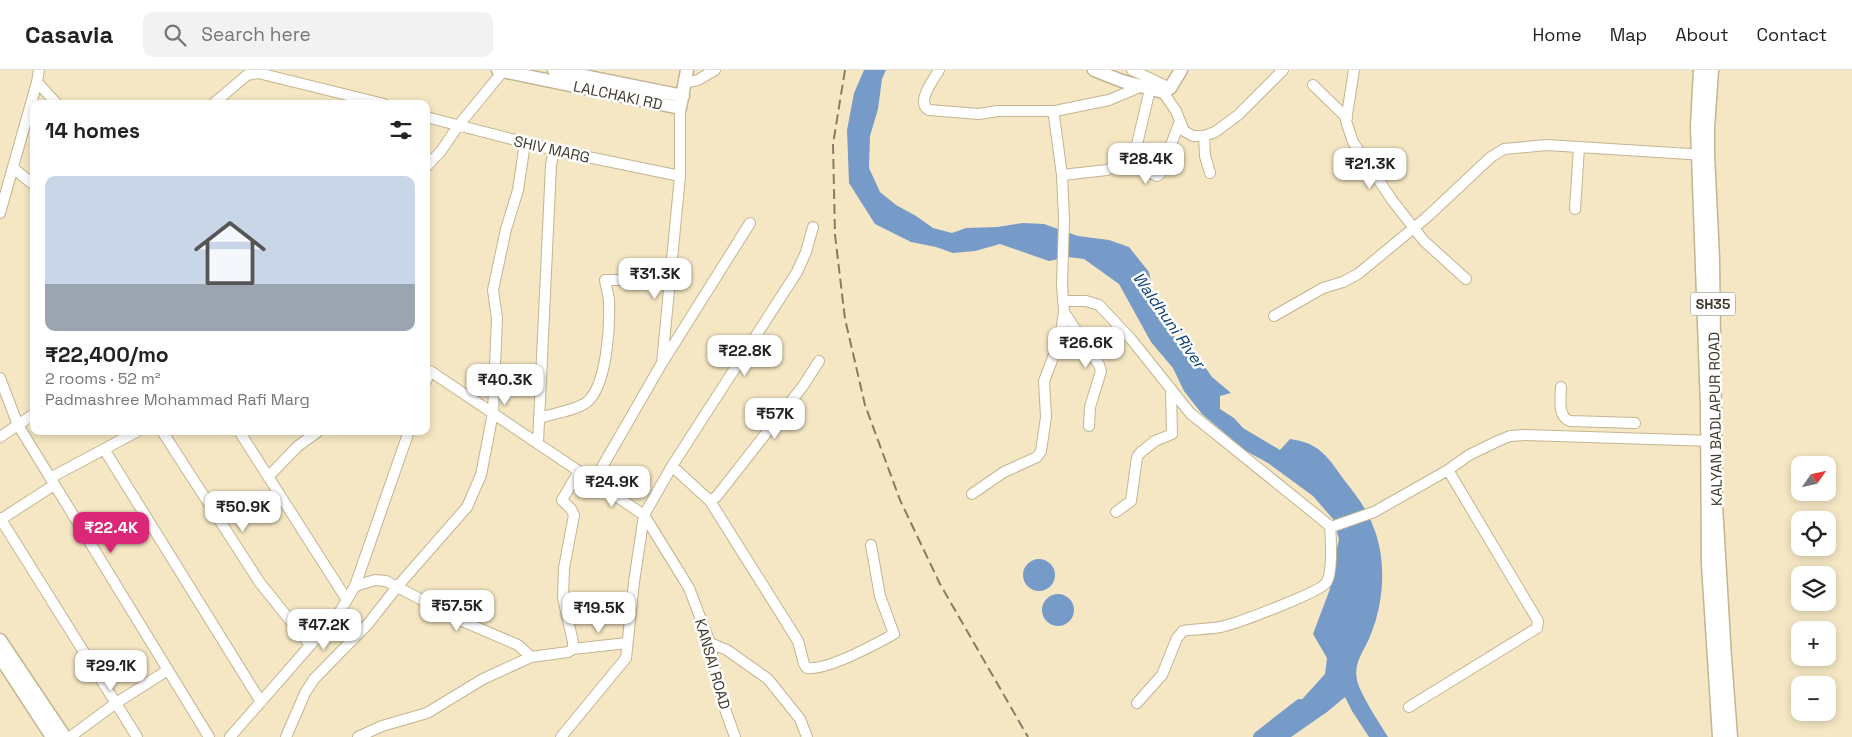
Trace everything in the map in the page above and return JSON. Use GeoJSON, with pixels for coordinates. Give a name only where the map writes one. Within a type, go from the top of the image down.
{"type":"FeatureCollection","features":[{"type":"Feature","properties":{"kind":"main road","name":"LALCHAKI RD"},"geometry":{"type":"LineString","coordinates":[[501,70],[683,96]]}},
{"type":"Feature","properties":{"kind":"main road","name":"LALCHAKI RD"},"geometry":{"type":"LineString","coordinates":[[554,70],[683,96]]}},
{"type":"Feature","properties":{"kind":"main road"},"geometry":{"type":"LineString","coordinates":[[683,96],[687,70]]}},
{"type":"Feature","properties":{"kind":"main road"},"geometry":{"type":"LineString","coordinates":[[1094,70],[1145,88],[1166,90],[1180,70]]}},
{"type":"Feature","properties":{"kind":"main road","name":"KALYAN BADLAPUR ROAD"},"geometry":{"type":"LineString","coordinates":[[1700,70],[1703,154],[1702,250],[1711,441],[1732,737]]}},
{"type":"Feature","properties":{"kind":"main road","name":"KALYAN BADLAPUR ROAD"},"geometry":{"type":"LineString","coordinates":[[1703,154],[1708,128],[1712,70]]}},
{"type":"Feature","properties":{"kind":"main road","name":"KALYAN BADLAPUR ROAD"},"geometry":{"type":"LineString","coordinates":[[1711,441],[1708,564],[1719,737]]}},
{"type":"Feature","properties":{"kind":"main road"},"geometry":{"type":"LineString","coordinates":[[0,640],[65,737]]}},
{"type":"Feature","properties":{"kind":"main road"},"geometry":{"type":"LineString","coordinates":[[0,657],[52,737]]}},
{"type":"Feature","properties":{"kind":"street"},"geometry":{"type":"LineString","coordinates":[[32,100],[39,70]]}},
{"type":"Feature","properties":{"kind":"street"},"geometry":{"type":"LineString","coordinates":[[430,163],[441,151],[501,70]]}},
{"type":"Feature","properties":{"kind":"street"},"geometry":{"type":"LineString","coordinates":[[662,363],[680,176],[683,96],[698,80],[715,70]]}},
{"type":"Feature","properties":{"kind":"street"},"geometry":{"type":"LineString","coordinates":[[938,70],[925,94],[924,105],[929,110],[979,114],[997,111],[1055,110],[1109,100],[1145,88],[1135,153],[1125,161],[1107,170],[1062,175]]}},
{"type":"Feature","properties":{"kind":"street"},"geometry":{"type":"LineString","coordinates":[[1132,70],[1166,90],[1184,131],[1193,136],[1204,136],[1215,132],[1238,115],[1283,70]]}},
{"type":"Feature","properties":{"kind":"street"},"geometry":{"type":"LineString","coordinates":[[1354,70],[1346,118],[1347,129],[1353,142],[1392,200],[1424,241],[1466,278]]}},
{"type":"Feature","properties":{"kind":"street"},"geometry":{"type":"LineString","coordinates":[[218,100],[247,75],[258,73],[368,100]]}},
{"type":"Feature","properties":{"kind":"street"},"geometry":{"type":"LineString","coordinates":[[37,82],[53,100]]}},
{"type":"Feature","properties":{"kind":"street"},"geometry":{"type":"LineString","coordinates":[[1313,85],[1346,118]]}},
{"type":"Feature","properties":{"kind":"street"},"geometry":{"type":"LineString","coordinates":[[0,213],[30,107]]}},
{"type":"Feature","properties":{"kind":"street"},"geometry":{"type":"LineString","coordinates":[[972,494],[1004,472],[1040,454],[1046,417],[1044,381],[1060,340],[1064,312],[1062,285],[1064,219],[1062,175],[1054,116],[1055,110]]}},
{"type":"Feature","properties":{"kind":"street","name":"SHIV MARG"},"geometry":{"type":"LineString","coordinates":[[430,117],[554,150],[680,176]]}},
{"type":"Feature","properties":{"kind":"street"},"geometry":{"type":"LineString","coordinates":[[1125,161],[1155,176],[1160,174],[1180,121]]}},
{"type":"Feature","properties":{"kind":"street"},"geometry":{"type":"LineString","coordinates":[[1204,136],[1205,156],[1210,173]]}},
{"type":"Feature","properties":{"kind":"street"},"geometry":{"type":"LineString","coordinates":[[286,737],[305,693],[314,679],[368,624],[396,587],[467,507],[480,475],[493,413],[497,318],[493,290],[506,228],[518,190],[525,143]]}},
{"type":"Feature","properties":{"kind":"street"},"geometry":{"type":"LineString","coordinates":[[1274,316],[1323,288],[1350,278],[1414,228],[1470,175],[1504,149],[1547,145],[1703,154]]}},
{"type":"Feature","properties":{"kind":"street"},"geometry":{"type":"LineString","coordinates":[[1575,208],[1579,147]]}},
{"type":"Feature","properties":{"kind":"street"},"geometry":{"type":"LineString","coordinates":[[538,443],[551,165],[554,150]]}},
{"type":"Feature","properties":{"kind":"street"},"geometry":{"type":"LineString","coordinates":[[13,168],[30,182]]}},
{"type":"Feature","properties":{"kind":"street"},"geometry":{"type":"LineString","coordinates":[[594,481],[662,363],[750,224]]}},
{"type":"Feature","properties":{"kind":"street"},"geometry":{"type":"LineString","coordinates":[[561,737],[626,658],[644,514],[672,466],[797,272],[806,252],[813,227]]}},
{"type":"Feature","properties":{"kind":"street"},"geometry":{"type":"LineString","coordinates":[[539,418],[586,402],[592,395],[603,373],[609,300],[605,280],[670,280]]}},
{"type":"Feature","properties":{"kind":"street"},"geometry":{"type":"LineString","coordinates":[[1063,301],[1086,301],[1099,306],[1131,339],[1190,414],[1332,526]]}},
{"type":"Feature","properties":{"kind":"street"},"geometry":{"type":"LineString","coordinates":[[1064,312],[1101,371],[1090,407],[1089,426]]}},
{"type":"Feature","properties":{"kind":"street"},"geometry":{"type":"LineString","coordinates":[[710,501],[717,496],[803,386],[819,361]]}},
{"type":"Feature","properties":{"kind":"street"},"geometry":{"type":"LineString","coordinates":[[430,371],[644,514]]}},
{"type":"Feature","properties":{"kind":"street"},"geometry":{"type":"LineString","coordinates":[[0,378],[18,425],[209,737]]}},
{"type":"Feature","properties":{"kind":"street"},"geometry":{"type":"LineString","coordinates":[[1561,387],[1562,415],[1565,420],[1635,423]]}},
{"type":"Feature","properties":{"kind":"street"},"geometry":{"type":"LineString","coordinates":[[1116,512],[1131,501],[1137,457],[1155,441],[1172,434],[1171,390]]}},
{"type":"Feature","properties":{"kind":"street"},"geometry":{"type":"LineString","coordinates":[[0,437],[30,417]]}},
{"type":"Feature","properties":{"kind":"street"},"geometry":{"type":"LineString","coordinates":[[130,435],[104,449],[52,482],[0,519],[137,737]]}},
{"type":"Feature","properties":{"kind":"street"},"geometry":{"type":"LineString","coordinates":[[165,435],[260,583],[310,645]]}},
{"type":"Feature","properties":{"kind":"street"},"geometry":{"type":"LineString","coordinates":[[241,435],[347,600]]}},
{"type":"Feature","properties":{"kind":"street"},"geometry":{"type":"LineString","coordinates":[[268,478],[298,446],[313,435]]}},
{"type":"Feature","properties":{"kind":"street"},"geometry":{"type":"LineString","coordinates":[[230,737],[341,610],[347,600],[355,586],[408,435]]}},
{"type":"Feature","properties":{"kind":"street"},"geometry":{"type":"LineString","coordinates":[[1332,526],[1374,512],[1448,470],[1469,455],[1510,436],[1711,441]]}},
{"type":"Feature","properties":{"kind":"street"},"geometry":{"type":"LineString","coordinates":[[104,449],[261,702]]}},
{"type":"Feature","properties":{"kind":"street"},"geometry":{"type":"LineString","coordinates":[[672,466],[710,501],[798,641],[807,668],[813,669],[830,664],[877,644],[894,634],[880,596],[871,544]]}},
{"type":"Feature","properties":{"kind":"street"},"geometry":{"type":"LineString","coordinates":[[1409,707],[1537,628],[1538,624],[1538,621],[1448,470]]}},
{"type":"Feature","properties":{"kind":"street"},"geometry":{"type":"LineString","coordinates":[[573,649],[563,598],[564,568],[574,515],[562,500],[579,471]]}},
{"type":"Feature","properties":{"kind":"street","name":"KANSAI ROAD"},"geometry":{"type":"LineString","coordinates":[[644,514],[690,588],[710,643],[716,677],[735,737]]}},
{"type":"Feature","properties":{"kind":"street"},"geometry":{"type":"LineString","coordinates":[[1138,703],[1162,675],[1177,638],[1183,631],[1227,626],[1298,598],[1325,585],[1330,567],[1332,526]]}},
{"type":"Feature","properties":{"kind":"street"},"geometry":{"type":"LineString","coordinates":[[355,586],[375,580],[386,581],[462,621],[518,645],[531,657]]}},
{"type":"Feature","properties":{"kind":"street"},"geometry":{"type":"LineString","coordinates":[[358,737],[382,726],[426,714],[483,680],[531,657],[568,652],[573,649],[628,643]]}},
{"type":"Feature","properties":{"kind":"street"},"geometry":{"type":"LineString","coordinates":[[710,643],[727,650],[768,679],[800,719],[807,737]]}},
{"type":"Feature","properties":{"kind":"street"},"geometry":{"type":"LineString","coordinates":[[70,737],[116,703],[168,670]]}},
{"type":"Feature","properties":{"kind":"water"},"geometry":{"type":"Polygon","coordinates":[[[864,70],[886,70],[882,79],[878,109],[870,136],[869,168],[880,192],[896,205],[933,228],[952,233],[966,228],[997,227],[1023,223],[1044,224],[1078,236],[1109,240],[1129,247],[1149,272],[1157,313],[1166,327],[1179,342],[1198,357],[1212,377],[1231,393],[1220,396],[1220,409],[1234,418],[1243,428],[1280,450],[1290,439],[1301,441],[1317,448],[1334,465],[1368,514],[1380,552],[1382,580],[1379,608],[1371,634],[1358,662],[1356,674],[1362,693],[1388,737],[1369,737],[1345,697],[1291,737],[1256,737],[1286,717],[1325,674],[1327,658],[1313,634],[1330,589],[1339,539],[1333,519],[1313,496],[1268,463],[1246,451],[1202,414],[1184,391],[1173,368],[1151,342],[1119,284],[1084,259],[1068,257],[1049,261],[1000,244],[975,251],[953,253],[911,242],[875,224],[849,183],[847,130],[854,93],[864,70]]]}},
{"type":"Feature","properties":{"kind":"water"},"geometry":{"type":"Polygon","coordinates":[[[1039,559],[1050,564],[1055,575],[1050,586],[1039,591],[1028,586],[1023,575],[1028,564],[1039,559]]]}},
{"type":"Feature","properties":{"kind":"water"},"geometry":{"type":"Polygon","coordinates":[[[1058,594],[1064,595],[1069,599],[1073,604],[1073,616],[1069,621],[1064,625],[1058,626],[1052,625],[1047,621],[1043,616],[1042,610],[1043,604],[1047,599],[1052,595],[1058,594]]]}},
{"type":"Feature","properties":{"kind":"waterway"},"geometry":{"type":"LineString","coordinates":[[1259,737],[1300,705]]}},
{"type":"Feature","properties":{"kind":"railway"},"geometry":{"type":"LineString","coordinates":[[845,70],[833,144],[835,235],[845,319],[865,405],[900,500],[940,584],[1028,737]]}},
{"type":"Feature","properties":{"kind":"water label","name":"Waldhuni River"},"geometry":{"type":"Point","coordinates":[1169,320]}}]}
